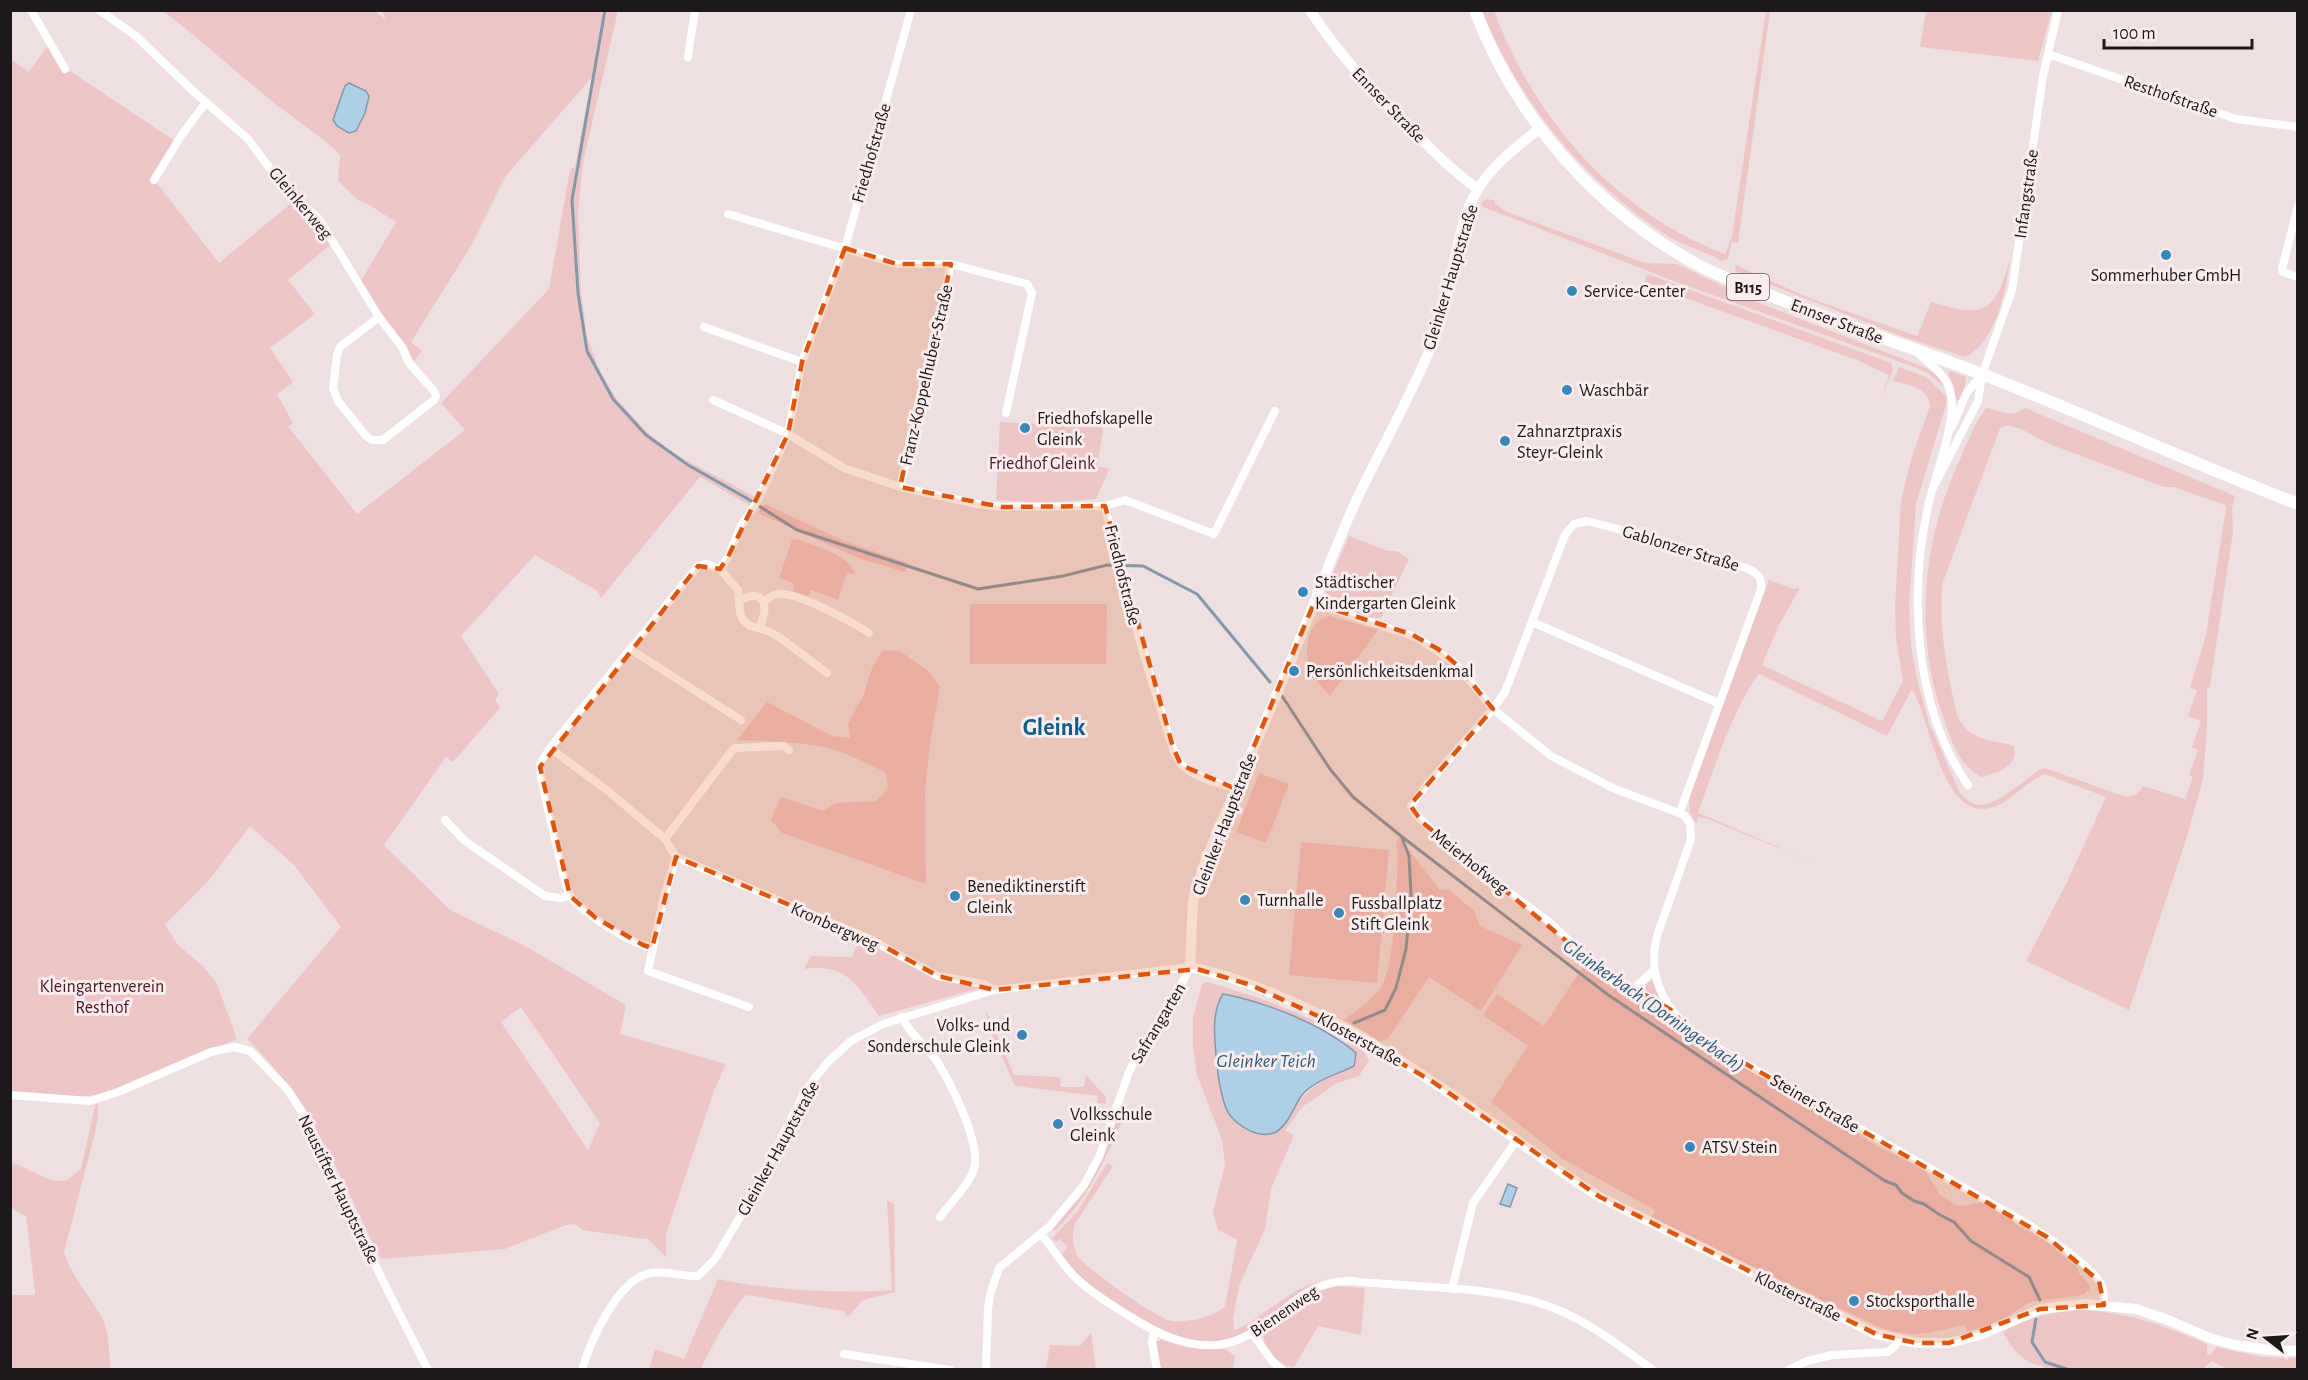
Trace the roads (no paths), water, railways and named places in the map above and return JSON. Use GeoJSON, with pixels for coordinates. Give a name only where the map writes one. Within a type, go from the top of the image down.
{"type":"FeatureCollection","features":[{"type":"Feature","properties":{"kind":"main road","name":"Ennser Straße"},"geometry":{"type":"LineString","coordinates":[[1475,10],[1504,75],[1539,129],[1595,190],[1620,212],[1677,253],[1725,278],[1983,375],[2298,504]]}},
{"type":"Feature","properties":{"kind":"street"},"geometry":{"type":"LineString","coordinates":[[31,10],[65,69]]}},
{"type":"Feature","properties":{"kind":"street","name":"Gleinkerweg"},"geometry":{"type":"LineString","coordinates":[[99,10],[136,36],[248,139],[285,189],[324,225],[379,317],[402,347],[409,363],[434,391],[436,396],[383,440],[377,441],[366,436],[338,401],[333,388],[340,347],[379,317]]}},
{"type":"Feature","properties":{"kind":"street"},"geometry":{"type":"LineString","coordinates":[[688,57],[695,10]]}},
{"type":"Feature","properties":{"kind":"street","name":"Friedhofstraße"},"geometry":{"type":"LineString","coordinates":[[720,569],[758,500],[788,434],[802,362],[844,248],[910,10]]}},
{"type":"Feature","properties":{"kind":"street","name":"Ennser Straße"},"geometry":{"type":"LineString","coordinates":[[1310,10],[1336,48],[1371,88],[1431,148],[1478,189]]}},
{"type":"Feature","properties":{"kind":"street","name":"Infangstraße"},"geometry":{"type":"LineString","coordinates":[[1983,375],[2012,290],[2048,54],[2058,10]]}},
{"type":"Feature","properties":{"kind":"street","name":"Resthofstraße"},"geometry":{"type":"LineString","coordinates":[[2048,54],[2236,119],[2298,127]]}},
{"type":"Feature","properties":{"kind":"street"},"geometry":{"type":"LineString","coordinates":[[154,180],[181,136],[206,102]]}},
{"type":"Feature","properties":{"kind":"street","name":"Gleinker Hauptstraße"},"geometry":{"type":"LineString","coordinates":[[582,1370],[594,1334],[603,1319],[625,1289],[638,1278],[648,1273],[662,1272],[698,1276],[715,1259],[753,1195],[801,1099],[829,1061],[851,1041],[902,1017],[994,990],[1190,967],[1194,894],[1209,853],[1358,498],[1435,339],[1447,300],[1466,216],[1478,189],[1503,160],[1539,129]]}},
{"type":"Feature","properties":{"kind":"street"},"geometry":{"type":"LineString","coordinates":[[2298,206],[2282,269],[2283,272],[2298,277]]}},
{"type":"Feature","properties":{"kind":"street"},"geometry":{"type":"LineString","coordinates":[[728,214],[897,264],[951,264],[1027,284],[1032,293],[1006,413]]}},
{"type":"Feature","properties":{"kind":"street","name":"Franz-Koppelhuber-Straße"},"geometry":{"type":"LineString","coordinates":[[900,487],[951,264]]}},
{"type":"Feature","properties":{"kind":"street"},"geometry":{"type":"LineString","coordinates":[[704,327],[802,362]]}},
{"type":"Feature","properties":{"kind":"street"},"geometry":{"type":"LineString","coordinates":[[1915,351],[1949,384],[1952,403],[1946,442]]}},
{"type":"Feature","properties":{"kind":"street"},"geometry":{"type":"LineString","coordinates":[[1968,785],[1953,759],[1935,716],[1928,689],[1919,632],[1919,571],[1927,513],[1946,442],[1967,392],[1983,375]]}},
{"type":"Feature","properties":{"kind":"street"},"geometry":{"type":"LineString","coordinates":[[1932,490],[1978,401],[1983,375]]}},
{"type":"Feature","properties":{"kind":"street","name":"Friedhofstraße"},"geometry":{"type":"LineString","coordinates":[[713,400],[788,434],[844,468],[900,487],[977,504],[1002,507],[1105,506],[1116,556],[1145,660],[1181,765],[1236,789]]}},
{"type":"Feature","properties":{"kind":"street"},"geometry":{"type":"LineString","coordinates":[[1105,506],[1125,500],[1214,534],[1275,411]]}},
{"type":"Feature","properties":{"kind":"street","name":"Gablonzer Straße"},"geometry":{"type":"LineString","coordinates":[[1493,709],[1504,692],[1565,535],[1580,521],[1594,522],[1652,538],[1746,568],[1760,576],[1761,587],[1680,812]]}},
{"type":"Feature","properties":{"kind":"street"},"geometry":{"type":"LineString","coordinates":[[652,948],[638,944],[614,930],[570,896],[540,767],[550,748],[698,566],[706,564],[720,569],[738,590],[740,612],[743,620],[750,626],[779,637],[827,673]]}},
{"type":"Feature","properties":{"kind":"street"},"geometry":{"type":"LineString","coordinates":[[764,602],[772,595],[794,596],[857,625],[869,633]]}},
{"type":"Feature","properties":{"kind":"street"},"geometry":{"type":"LineString","coordinates":[[740,601],[746,597],[754,597],[764,602],[766,613],[759,628]]}},
{"type":"Feature","properties":{"kind":"street"},"geometry":{"type":"LineString","coordinates":[[1314,603],[1410,634],[1438,649],[1457,665],[1493,709],[1532,742],[1571,768],[1642,800],[1680,812]]}},
{"type":"Feature","properties":{"kind":"street"},"geometry":{"type":"LineString","coordinates":[[1532,622],[1718,703]]}},
{"type":"Feature","properties":{"kind":"street"},"geometry":{"type":"LineString","coordinates":[[630,649],[741,720]]}},
{"type":"Feature","properties":{"kind":"street","name":"Meierhofweg"},"geometry":{"type":"LineString","coordinates":[[1493,709],[1413,801],[1411,806],[1413,811],[1422,822],[1468,862],[1548,921],[1588,959],[1671,1010]]}},
{"type":"Feature","properties":{"kind":"street"},"geometry":{"type":"LineString","coordinates":[[665,839],[734,748],[784,746],[789,750]]}},
{"type":"Feature","properties":{"kind":"street"},"geometry":{"type":"LineString","coordinates":[[550,748],[608,791],[665,839],[676,857],[648,971],[749,1007]]}},
{"type":"Feature","properties":{"kind":"street","name":"Steiner Straße"},"geometry":{"type":"LineString","coordinates":[[1680,812],[1690,824],[1691,838],[1654,949],[1654,970],[1671,1010],[1694,1034],[2031,1226],[2060,1247],[2099,1281],[2104,1293],[2104,1305]]}},
{"type":"Feature","properties":{"kind":"street"},"geometry":{"type":"LineString","coordinates":[[445,820],[465,840],[545,896],[560,898],[570,896]]}},
{"type":"Feature","properties":{"kind":"street","name":"Kronbergweg"},"geometry":{"type":"LineString","coordinates":[[676,857],[870,939],[938,976],[984,984],[994,990]]}},
{"type":"Feature","properties":{"kind":"street","name":"Klosterstraße"},"geometry":{"type":"LineString","coordinates":[[1190,967],[1251,986],[1337,1025],[1406,1064],[1566,1176],[1616,1206],[1876,1334],[1934,1345],[1980,1335],[2040,1309],[2084,1304],[2104,1305]]}},
{"type":"Feature","properties":{"kind":"street","name":"Safrangarten"},"geometry":{"type":"LineString","coordinates":[[986,1370],[988,1309],[997,1274],[1002,1264],[1041,1234],[1068,1207],[1084,1185],[1099,1157],[1129,1072],[1142,1046],[1171,1005],[1190,967]]}},
{"type":"Feature","properties":{"kind":"street"},"geometry":{"type":"LineString","coordinates":[[1634,989],[1654,970]]}},
{"type":"Feature","properties":{"kind":"street"},"geometry":{"type":"LineString","coordinates":[[902,1017],[948,1079],[975,1147],[974,1170],[940,1217]]}},
{"type":"Feature","properties":{"kind":"street","name":"Neustifter Hauptstraße"},"geometry":{"type":"LineString","coordinates":[[10,1095],[90,1101],[118,1092],[211,1052],[234,1047],[250,1051],[287,1089],[308,1121],[387,1292],[428,1370]]}},
{"type":"Feature","properties":{"kind":"street"},"geometry":{"type":"LineString","coordinates":[[1452,1289],[1473,1203],[1516,1140]]}},
{"type":"Feature","properties":{"kind":"street","name":"Bienenweg"},"geometry":{"type":"LineString","coordinates":[[1041,1234],[1077,1280],[1106,1302],[1154,1332],[1187,1344],[1215,1346],[1232,1343],[1252,1333],[1305,1293],[1332,1282],[1353,1281],[1452,1289],[1527,1299],[1559,1310],[1598,1330],[1653,1370]]}},
{"type":"Feature","properties":{"kind":"street"},"geometry":{"type":"LineString","coordinates":[[2104,1305],[2144,1312],[2236,1345],[2268,1350],[2298,1351]]}},
{"type":"Feature","properties":{"kind":"street"},"geometry":{"type":"LineString","coordinates":[[1154,1332],[1152,1342],[1157,1370]]}},
{"type":"Feature","properties":{"kind":"street"},"geometry":{"type":"LineString","coordinates":[[1252,1333],[1272,1361],[1282,1370]]}},
{"type":"Feature","properties":{"kind":"street"},"geometry":{"type":"LineString","coordinates":[[1788,1370],[1807,1361],[1832,1355],[1888,1352],[1896,1346],[1898,1340]]}},
{"type":"Feature","properties":{"kind":"street"},"geometry":{"type":"LineString","coordinates":[[844,1354],[950,1370]]}},
{"type":"Feature","properties":{"kind":"water"},"geometry":{"type":"Polygon","coordinates":[[[349,83],[366,91],[369,96],[365,113],[356,131],[349,133],[337,126],[333,120],[345,86],[349,83]]]}},
{"type":"Feature","properties":{"kind":"water","name":"Gleinker Teich"},"geometry":{"type":"Polygon","coordinates":[[[1223,994],[1276,1009],[1328,1033],[1356,1053],[1354,1066],[1307,1090],[1284,1125],[1276,1132],[1263,1134],[1244,1128],[1227,1111],[1219,1078],[1215,1022],[1223,994]]]}},
{"type":"Feature","properties":{"kind":"water"},"geometry":{"type":"Polygon","coordinates":[[[1508,1184],[1517,1188],[1510,1207],[1500,1204],[1508,1184]]]}},
{"type":"Feature","properties":{"kind":"waterway","name":"Gleinkerbach (Dorningerbach)"},"geometry":{"type":"LineString","coordinates":[[605,10],[572,200],[578,293],[587,351],[613,399],[646,435],[688,465],[797,530],[978,589],[1063,576],[1107,565],[1143,566],[1197,594],[1270,682]]}},
{"type":"Feature","properties":{"kind":"waterway","name":"Gleinkerbach (Dorningerbach)"},"geometry":{"type":"LineString","coordinates":[[1282,696],[1330,769],[1353,797],[1401,836],[1607,994],[1885,1181],[1896,1185],[1902,1193],[1914,1201],[1924,1204],[1954,1222],[1971,1241],[2029,1277],[2040,1300]]}},
{"type":"Feature","properties":{"kind":"waterway"},"geometry":{"type":"LineString","coordinates":[[1354,1023],[1385,1010],[1396,988],[1406,949],[1411,895],[1409,856],[1402,838]]}},
{"type":"Feature","properties":{"kind":"waterway","name":"Gleinkerbach (Dorningerbach)"},"geometry":{"type":"LineString","coordinates":[[2036,1319],[2032,1342],[2045,1362],[2070,1370]]}},
{"type":"Feature","properties":{"kind":"place","name":"Sommerhuber GmbH"},"geometry":{"type":"Point","coordinates":[2166,255]}},
{"type":"Feature","properties":{"kind":"place","name":"Service-Center"},"geometry":{"type":"Point","coordinates":[1572,291]}},
{"type":"Feature","properties":{"kind":"place","name":"Waschbär"},"geometry":{"type":"Point","coordinates":[1567,390]}},
{"type":"Feature","properties":{"kind":"place","name":"Friedhofskapelle Gleink"},"geometry":{"type":"Point","coordinates":[1025,428]}},
{"type":"Feature","properties":{"kind":"place","name":"Zahnarztpraxis Steyr-Gleink"},"geometry":{"type":"Point","coordinates":[1505,441]}},
{"type":"Feature","properties":{"kind":"place","name":"Städtischer Kindergarten Gleink"},"geometry":{"type":"Point","coordinates":[1303,592]}},
{"type":"Feature","properties":{"kind":"place","name":"Persönlichkeitsdenkmal"},"geometry":{"type":"Point","coordinates":[1294,671]}},
{"type":"Feature","properties":{"kind":"place","name":"Benediktinerstift Gleink"},"geometry":{"type":"Point","coordinates":[955,896]}},
{"type":"Feature","properties":{"kind":"place","name":"Turnhalle"},"geometry":{"type":"Point","coordinates":[1245,900]}},
{"type":"Feature","properties":{"kind":"place","name":"Fussballplatz Stift Gleink"},"geometry":{"type":"Point","coordinates":[1339,913]}},
{"type":"Feature","properties":{"kind":"place","name":"Volks- und Sonderschule Gleink"},"geometry":{"type":"Point","coordinates":[1022,1035]}},
{"type":"Feature","properties":{"kind":"place","name":"Volksschule Gleink"},"geometry":{"type":"Point","coordinates":[1058,1124]}},
{"type":"Feature","properties":{"kind":"place","name":"ATSV Stein"},"geometry":{"type":"Point","coordinates":[1690,1147]}},
{"type":"Feature","properties":{"kind":"place","name":"Stocksporthalle"},"geometry":{"type":"Point","coordinates":[1854,1301]}},
{"type":"Feature","properties":{"kind":"district","name":"Gleink"},"geometry":{"type":"Point","coordinates":[1054,727]}},
{"type":"Feature","properties":{"kind":"park label","name":"Friedhof Gleink"},"geometry":{"type":"Point","coordinates":[1042,463]}},
{"type":"Feature","properties":{"kind":"park label","name":"Kleingartenverein Resthof"},"geometry":{"type":"Point","coordinates":[102,996]}}]}
